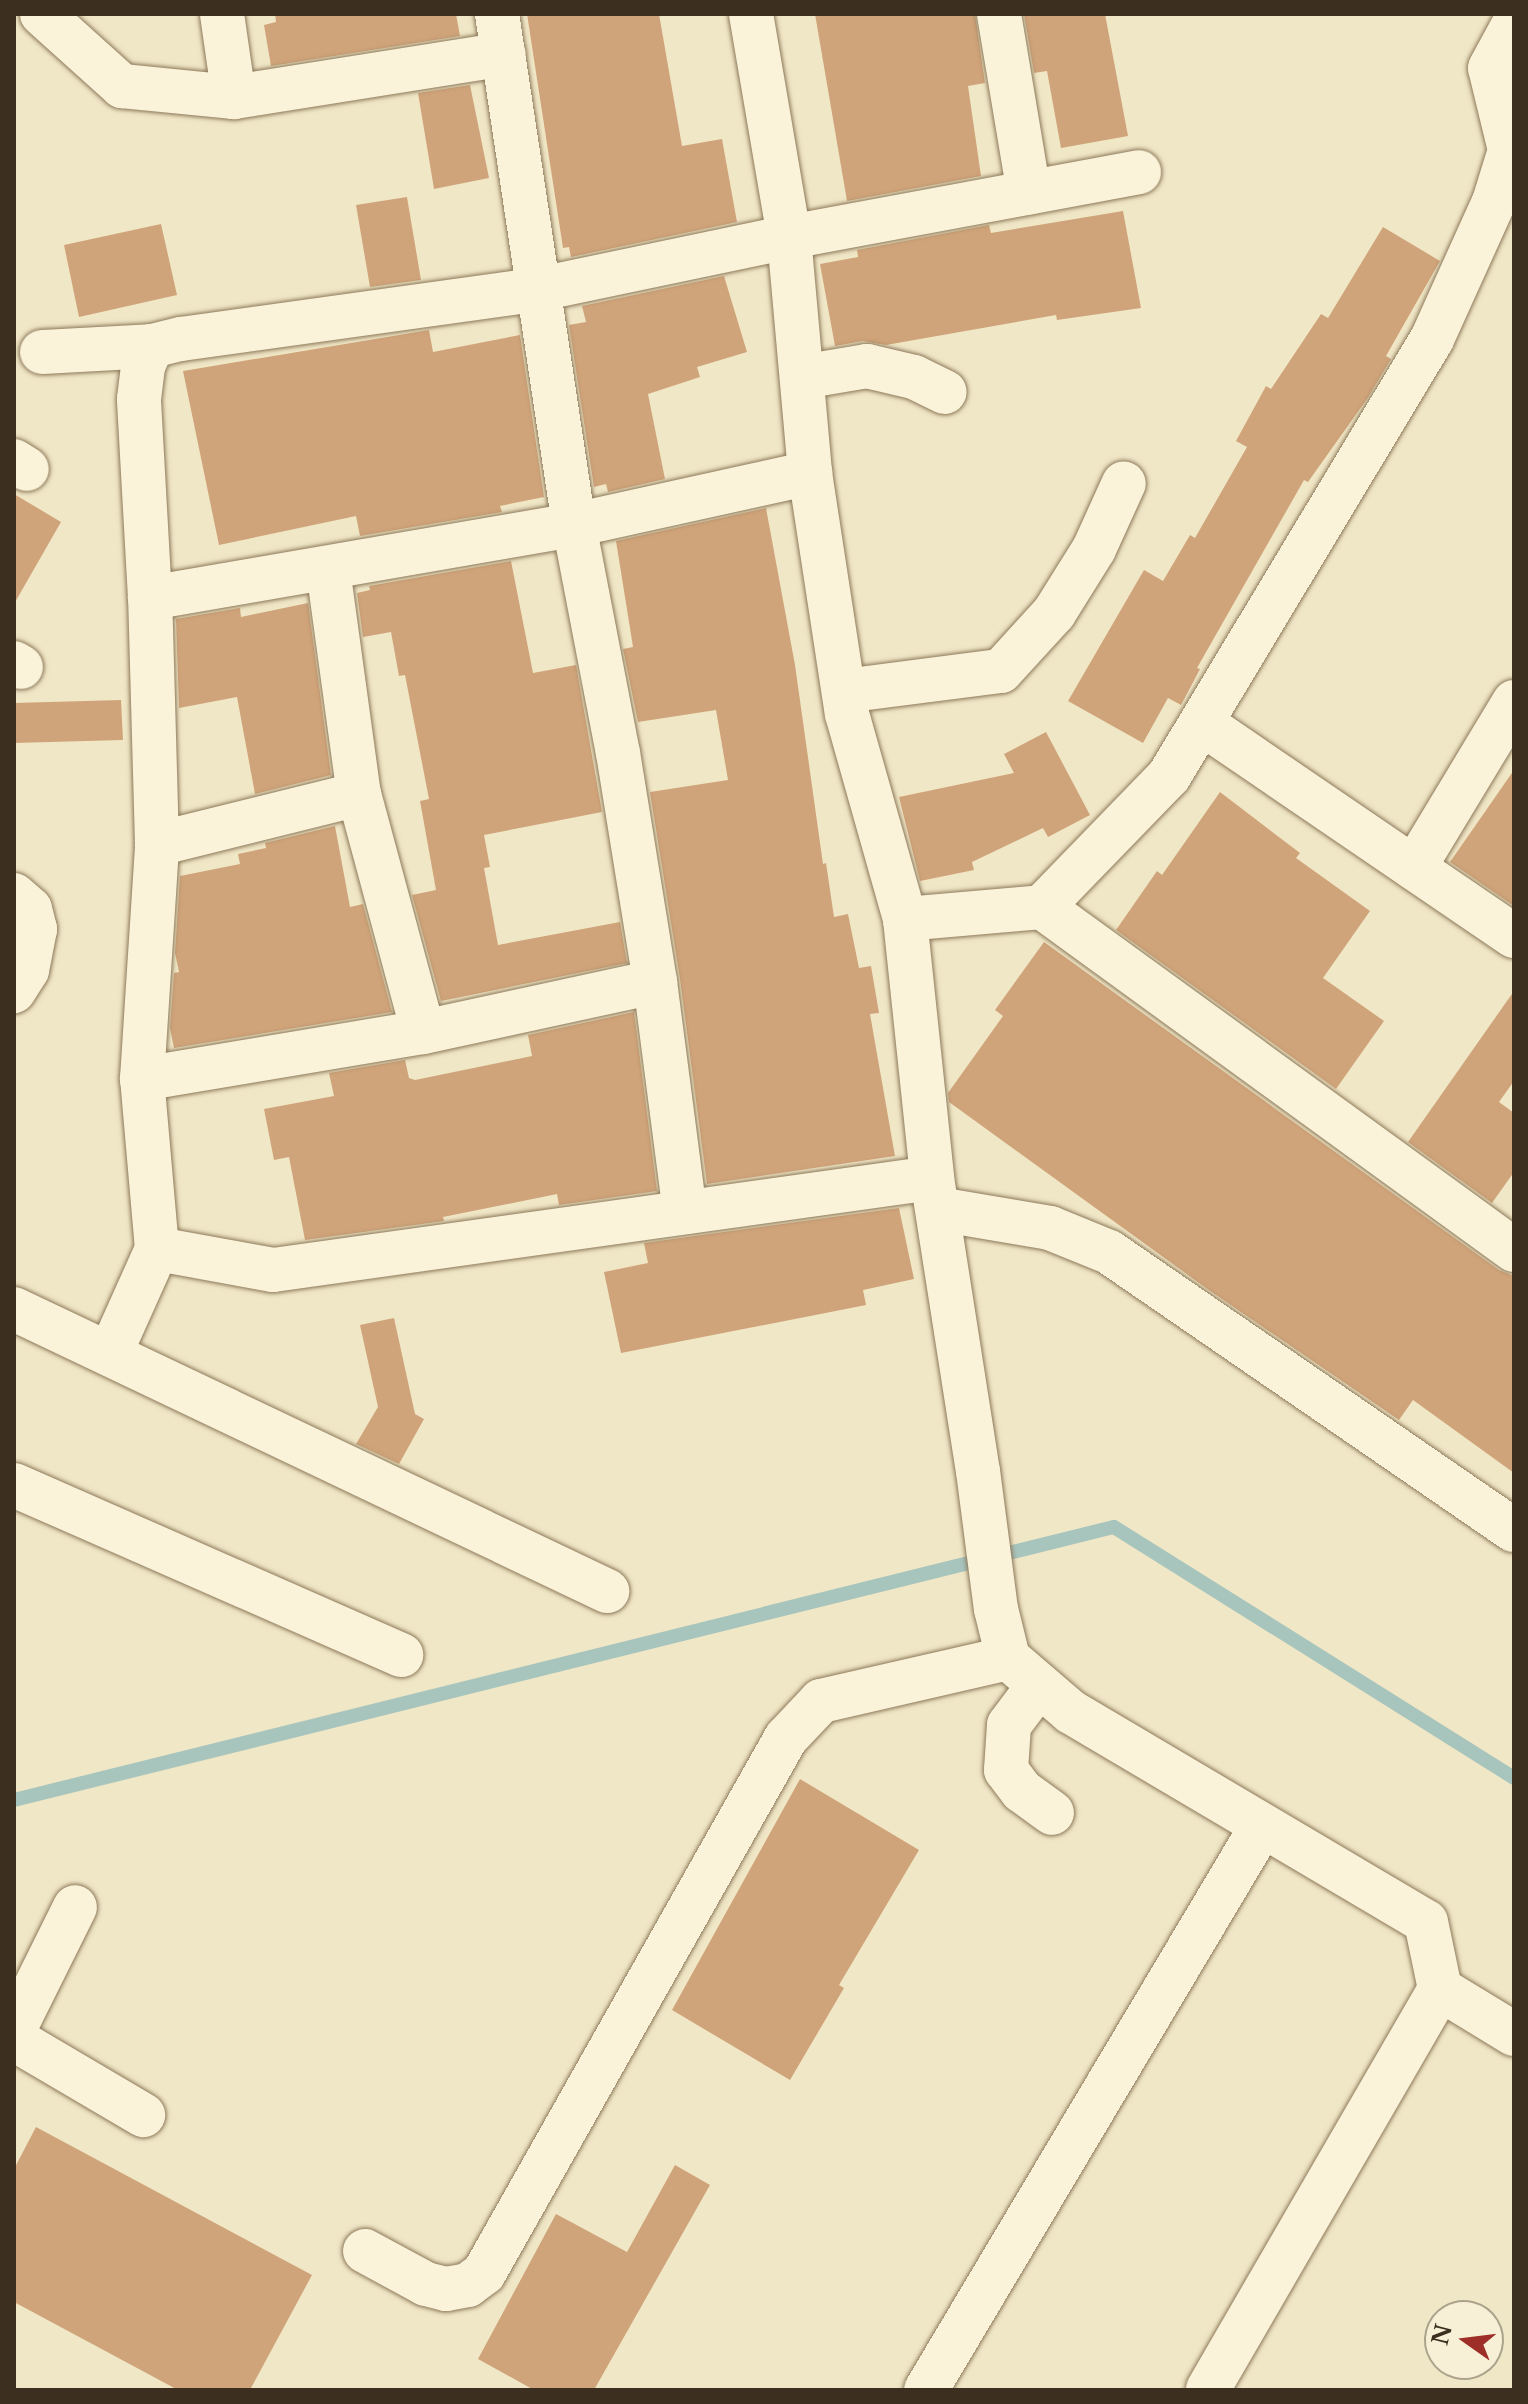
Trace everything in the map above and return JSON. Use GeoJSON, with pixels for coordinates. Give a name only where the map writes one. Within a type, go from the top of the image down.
{"type":"FeatureCollection","features":[{"type":"Feature","properties":{"kind":"street"},"geometry":{"type":"LineString","coordinates":[[42,14],[122,86],[234,97],[501,34],[574,525],[618,753],[655,982],[685,1212]]}},
{"type":"Feature","properties":{"kind":"street"},"geometry":{"type":"LineString","coordinates":[[222,14],[234,97]]}},
{"type":"Feature","properties":{"kind":"street"},"geometry":{"type":"LineString","coordinates":[[751,14],[789,237],[810,473],[844,691],[905,919],[935,1193],[996,1609],[1024,1671],[1071,1712],[1426,1922],[1440,1989],[1208,2390]]}},
{"type":"Feature","properties":{"kind":"street"},"geometry":{"type":"LineString","coordinates":[[999,14],[1029,193]]}},
{"type":"Feature","properties":{"kind":"street"},"geometry":{"type":"LineString","coordinates":[[905,919],[1042,907],[1169,776],[1432,339],[1494,202],[1512,149],[1490,68],[1514,24]]}},
{"type":"Feature","properties":{"kind":"street"},"geometry":{"type":"LineString","coordinates":[[42,352],[152,346],[181,339],[540,289],[789,237],[1139,172]]}},
{"type":"Feature","properties":{"kind":"street"},"geometry":{"type":"LineString","coordinates":[[110,1354],[157,1249],[142,1079],[157,844],[150,598],[139,399],[143,366],[152,346]]}},
{"type":"Feature","properties":{"kind":"street"},"geometry":{"type":"LineString","coordinates":[[802,377],[867,366],[914,377],[945,392]]}},
{"type":"Feature","properties":{"kind":"street"},"geometry":{"type":"LineString","coordinates":[[150,598],[574,525],[810,473]]}},
{"type":"Feature","properties":{"kind":"street"},"geometry":{"type":"LineString","coordinates":[[844,691],[1001,671],[1054,613],[1094,549],[1124,483]]}},
{"type":"Feature","properties":{"kind":"street"},"geometry":{"type":"LineString","coordinates":[[328,569],[359,794],[423,1032]]}},
{"type":"Feature","properties":{"kind":"street"},"geometry":{"type":"LineString","coordinates":[[1414,868],[1514,702]]}},
{"type":"Feature","properties":{"kind":"street"},"geometry":{"type":"LineString","coordinates":[[1203,724],[1514,936]]}},
{"type":"Feature","properties":{"kind":"street"},"geometry":{"type":"LineString","coordinates":[[157,844],[359,794]]}},
{"type":"Feature","properties":{"kind":"street"},"geometry":{"type":"LineString","coordinates":[[14,895],[30,909],[35,929],[27,970],[14,991]]}},
{"type":"Feature","properties":{"kind":"street"},"geometry":{"type":"LineString","coordinates":[[1042,907],[1514,1250]]}},
{"type":"Feature","properties":{"kind":"street"},"geometry":{"type":"LineString","coordinates":[[142,1079],[423,1032],[655,982]]}},
{"type":"Feature","properties":{"kind":"street"},"geometry":{"type":"LineString","coordinates":[[157,1249],[273,1270],[685,1212],[935,1193],[1050,1228],[1109,1252],[1514,1530]]}},
{"type":"Feature","properties":{"kind":"street"},"geometry":{"type":"LineString","coordinates":[[14,1309],[607,1591]]}},
{"type":"Feature","properties":{"kind":"street"},"geometry":{"type":"LineString","coordinates":[[14,1485],[401,1655]]}},
{"type":"Feature","properties":{"kind":"street"},"geometry":{"type":"LineString","coordinates":[[1024,1671],[1009,1725],[1006,1770],[1022,1791],[1052,1813]]}},
{"type":"Feature","properties":{"kind":"street"},"geometry":{"type":"LineString","coordinates":[[365,2251],[426,2284],[446,2289],[468,2285],[484,2273],[786,1738],[821,1701],[1024,1671]]}},
{"type":"Feature","properties":{"kind":"street"},"geometry":{"type":"LineString","coordinates":[[926,2390],[1262,1826]]}},
{"type":"Feature","properties":{"kind":"street"},"geometry":{"type":"LineString","coordinates":[[14,2030],[75,1907]]}},
{"type":"Feature","properties":{"kind":"street"},"geometry":{"type":"LineString","coordinates":[[1440,1989],[1514,2034]]}},
{"type":"Feature","properties":{"kind":"street"},"geometry":{"type":"LineString","coordinates":[[14,2039],[143,2115]]}},
{"type":"Feature","properties":{"kind":"building"},"geometry":{"type":"Polygon","coordinates":[[[275,14],[456,14],[460,36],[271,66],[264,25],[276,22],[275,14]]]}},
{"type":"Feature","properties":{"kind":"building"},"geometry":{"type":"Polygon","coordinates":[[[527,14],[659,14],[682,146],[722,139],[737,222],[571,257],[569,247],[563,248],[527,14]]]}},
{"type":"Feature","properties":{"kind":"building"},"geometry":{"type":"Polygon","coordinates":[[[815,14],[975,14],[985,83],[968,86],[981,176],[847,201],[815,14]]]}},
{"type":"Feature","properties":{"kind":"building"},"geometry":{"type":"Polygon","coordinates":[[[1024,14],[1105,14],[1128,136],[1061,148],[1047,71],[1034,73],[1024,14]]]}},
{"type":"Feature","properties":{"kind":"building"},"geometry":{"type":"Polygon","coordinates":[[[470,85],[489,178],[434,189],[418,93],[470,85]]]}},
{"type":"Feature","properties":{"kind":"building"},"geometry":{"type":"Polygon","coordinates":[[[407,197],[421,280],[370,287],[356,205],[407,197]]]}},
{"type":"Feature","properties":{"kind":"building"},"geometry":{"type":"Polygon","coordinates":[[[1123,211],[1141,308],[1057,320],[1056,315],[886,345],[863,341],[835,346],[820,264],[858,257],[857,250],[989,225],[991,233],[1123,211]]]}},
{"type":"Feature","properties":{"kind":"building"},"geometry":{"type":"Polygon","coordinates":[[[161,224],[177,295],[79,317],[64,245],[161,224]]]}},
{"type":"Feature","properties":{"kind":"building"},"geometry":{"type":"Polygon","coordinates":[[[1383,227],[1440,261],[1386,356],[1391,359],[1367,399],[1308,482],[1304,480],[1197,668],[1200,669],[1181,705],[1168,698],[1143,743],[1068,701],[1144,570],[1163,581],[1190,535],[1195,538],[1247,447],[1236,441],[1266,386],[1271,389],[1321,314],[1328,318],[1383,227]]]}},
{"type":"Feature","properties":{"kind":"building"},"geometry":{"type":"Polygon","coordinates":[[[724,276],[747,352],[697,367],[700,377],[648,394],[665,479],[608,492],[606,484],[594,487],[569,325],[586,322],[582,306],[724,276]]]}},
{"type":"Feature","properties":{"kind":"building"},"geometry":{"type":"Polygon","coordinates":[[[429,330],[433,352],[520,335],[544,497],[500,506],[502,512],[360,536],[356,516],[219,545],[183,371],[429,330]]]}},
{"type":"Feature","properties":{"kind":"building"},"geometry":{"type":"Polygon","coordinates":[[[14,494],[61,522],[14,604],[14,494]]]}},
{"type":"Feature","properties":{"kind":"building"},"geometry":{"type":"Polygon","coordinates":[[[766,508],[795,665],[823,864],[826,863],[834,917],[848,914],[859,968],[871,966],[879,1013],[870,1014],[895,1156],[707,1184],[680,979],[650,792],[728,780],[716,710],[638,722],[623,649],[633,647],[616,541],[766,508]]]}},
{"type":"Feature","properties":{"kind":"building"},"geometry":{"type":"Polygon","coordinates":[[[511,561],[533,673],[576,665],[602,812],[484,835],[490,867],[484,868],[498,945],[620,922],[627,963],[441,1001],[412,895],[436,890],[420,801],[429,799],[405,675],[399,676],[391,632],[363,637],[357,593],[370,590],[369,586],[511,561]]]}},
{"type":"Feature","properties":{"kind":"building"},"geometry":{"type":"Polygon","coordinates":[[[308,603],[331,775],[255,794],[237,697],[179,708],[176,619],[240,608],[241,617],[308,603]]]}},
{"type":"Feature","properties":{"kind":"building"},"geometry":{"type":"Polygon","coordinates":[[[121,700],[123,740],[14,743],[14,703],[121,700]]]}},
{"type":"Feature","properties":{"kind":"building"},"geometry":{"type":"Polygon","coordinates":[[[1046,732],[1090,815],[1048,837],[1043,828],[972,862],[974,870],[920,881],[899,797],[1014,773],[1004,754],[1046,732]]]}},
{"type":"Feature","properties":{"kind":"building"},"geometry":{"type":"Polygon","coordinates":[[[1514,770],[1514,906],[1450,862],[1514,770]]]}},
{"type":"Feature","properties":{"kind":"building"},"geometry":{"type":"Polygon","coordinates":[[[1220,792],[1300,853],[1296,858],[1370,911],[1323,978],[1384,1021],[1336,1089],[1116,930],[1157,871],[1162,875],[1220,792]]]}},
{"type":"Feature","properties":{"kind":"building"},"geometry":{"type":"Polygon","coordinates":[[[335,826],[350,907],[363,904],[392,1012],[174,1048],[170,1028],[174,973],[179,972],[175,953],[180,876],[240,864],[238,854],[266,848],[265,843],[335,826]]]}},
{"type":"Feature","properties":{"kind":"building"},"geometry":{"type":"Polygon","coordinates":[[[1044,942],[1499,1270],[1514,1276],[1514,1473],[1413,1400],[1399,1420],[1206,1288],[949,1102],[948,1093],[1003,1016],[995,1010],[1044,942]]]}},
{"type":"Feature","properties":{"kind":"building"},"geometry":{"type":"Polygon","coordinates":[[[1514,991],[1514,1081],[1499,1102],[1514,1113],[1514,1172],[1492,1203],[1408,1142],[1514,991]]]}},
{"type":"Feature","properties":{"kind":"building"},"geometry":{"type":"Polygon","coordinates":[[[634,1012],[657,1191],[559,1205],[557,1194],[443,1217],[444,1221],[305,1240],[289,1157],[274,1160],[264,1109],[334,1096],[329,1073],[405,1060],[409,1078],[415,1080],[532,1056],[528,1035],[634,1012]]]}},
{"type":"Feature","properties":{"kind":"building"},"geometry":{"type":"Polygon","coordinates":[[[899,1208],[914,1279],[863,1290],[866,1305],[621,1353],[604,1272],[648,1263],[644,1243],[899,1208]]]}},
{"type":"Feature","properties":{"kind":"building"},"geometry":{"type":"Polygon","coordinates":[[[394,1318],[415,1414],[424,1419],[399,1464],[356,1444],[378,1407],[360,1325],[394,1318]]]}},
{"type":"Feature","properties":{"kind":"building"},"geometry":{"type":"Polygon","coordinates":[[[800,1779],[919,1850],[839,1985],[844,1988],[790,2080],[672,2010],[800,1779]]]}},
{"type":"Feature","properties":{"kind":"building"},"geometry":{"type":"Polygon","coordinates":[[[36,2127],[312,2275],[250,2390],[178,2390],[14,2302],[14,2169],[36,2127]]]}},
{"type":"Feature","properties":{"kind":"building"},"geometry":{"type":"Polygon","coordinates":[[[675,2165],[710,2185],[594,2390],[534,2390],[478,2359],[556,2214],[627,2252],[675,2165]]]}},
{"type":"Feature","properties":{"kind":"waterway"},"geometry":{"type":"LineString","coordinates":[[14,1800],[1114,1527],[1514,1778]]}}]}
